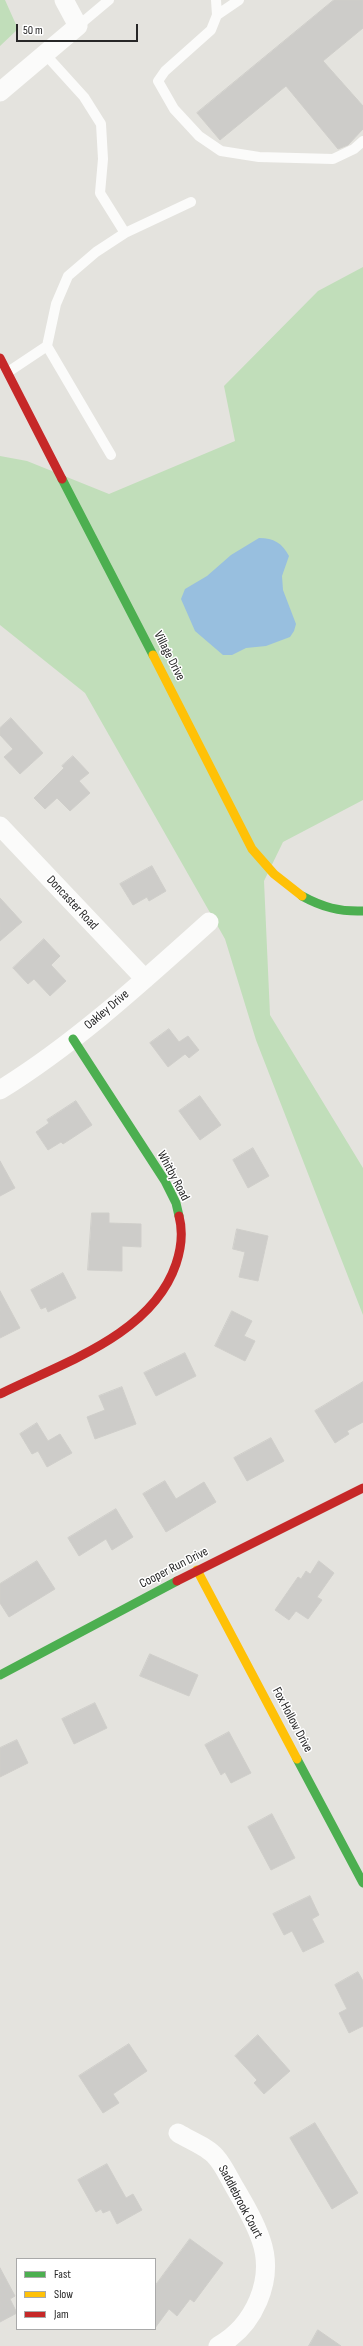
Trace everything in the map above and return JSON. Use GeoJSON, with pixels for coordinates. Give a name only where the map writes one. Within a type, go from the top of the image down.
{"type":"FeatureCollection","features":[{"type":"Feature","properties":{"kind":"street"},"geometry":{"type":"LineString","coordinates":[[0,92],[78,26],[64,0]]}},
{"type":"Feature","properties":{"kind":"street","name":"Village Drive"},"geometry":{"type":"LineString","coordinates":[[0,358],[252,849],[270,872],[297,894],[326,906],[353,912],[363,911]]}},
{"type":"Feature","properties":{"kind":"street","name":"Doncaster Road"},"geometry":{"type":"LineString","coordinates":[[0,826],[145,979]]}},
{"type":"Feature","properties":{"kind":"street","name":"Oakley Drive"},"geometry":{"type":"LineString","coordinates":[[0,1090],[30,1071],[73,1039],[145,979],[208,922]]}},
{"type":"Feature","properties":{"kind":"street","name":"Whitby Road"},"geometry":{"type":"LineString","coordinates":[[0,1394],[127,1328],[148,1311],[166,1289],[178,1260],[180,1227],[176,1203],[73,1039]]}},
{"type":"Feature","properties":{"kind":"street","name":"Cooper Run Drive"},"geometry":{"type":"LineString","coordinates":[[0,1675],[198,1570],[363,1488]]}},
{"type":"Feature","properties":{"kind":"street","name":"Fox Hollow Drive"},"geometry":{"type":"LineString","coordinates":[[198,1570],[363,1884]]}},
{"type":"Feature","properties":{"kind":"street","name":"Saddlebrook Court"},"geometry":{"type":"LineString","coordinates":[[178,2133],[216,2156],[247,2208],[265,2253],[262,2289],[253,2313],[238,2332],[218,2346]]}},
{"type":"Feature","properties":{"kind":"lane"},"geometry":{"type":"LineString","coordinates":[[78,26],[109,0]]}},
{"type":"Feature","properties":{"kind":"lane"},"geometry":{"type":"LineString","coordinates":[[216,0],[217,14],[211,30],[165,71],[158,81],[174,109],[199,136],[221,151],[259,157],[333,159],[354,149],[363,141]]}},
{"type":"Feature","properties":{"kind":"lane"},"geometry":{"type":"LineString","coordinates":[[217,14],[239,0]]}},
{"type":"Feature","properties":{"kind":"lane"},"geometry":{"type":"LineString","coordinates":[[45,54],[84,97],[100,124],[103,159],[100,193],[125,233]]}},
{"type":"Feature","properties":{"kind":"lane"},"geometry":{"type":"LineString","coordinates":[[111,455],[47,346],[56,304],[68,276],[96,252],[125,233],[191,202]]}},
{"type":"Feature","properties":{"kind":"lane"},"geometry":{"type":"LineString","coordinates":[[8,372],[47,346]]}},
{"type":"Feature","properties":{"kind":"green space"},"geometry":{"type":"Polygon","coordinates":[[[0,0],[5,0],[18,29],[0,46],[0,0]]]}},
{"type":"Feature","properties":{"kind":"green space"},"geometry":{"type":"Polygon","coordinates":[[[363,267],[363,800],[283,842],[264,881],[270,1015],[363,1168],[363,1315],[256,1040],[225,939],[85,693],[0,625],[0,456],[27,461],[109,494],[235,441],[224,386],[318,291],[363,267]]]}},
{"type":"Feature","properties":{"kind":"water"},"geometry":{"type":"Polygon","coordinates":[[[259,538],[277,542],[289,556],[282,576],[283,590],[296,624],[294,631],[290,637],[266,646],[246,648],[232,655],[223,655],[195,631],[181,599],[185,589],[207,576],[231,555],[259,538]]]}},
{"type":"Feature","properties":{"kind":"building"},"geometry":{"type":"Polygon","coordinates":[[[334,0],[363,0],[363,28],[323,61],[363,106],[363,129],[348,145],[338,149],[286,86],[220,140],[197,113],[334,0]]]}},
{"type":"Feature","properties":{"kind":"building"},"geometry":{"type":"Polygon","coordinates":[[[11,718],[43,753],[20,774],[4,757],[13,749],[0,735],[0,728],[11,718]]]}},
{"type":"Feature","properties":{"kind":"building"},"geometry":{"type":"Polygon","coordinates":[[[73,756],[89,773],[79,781],[90,793],[70,811],[57,798],[45,809],[34,798],[64,768],[62,766],[73,756]]]}},
{"type":"Feature","properties":{"kind":"building"},"geometry":{"type":"Polygon","coordinates":[[[152,866],[166,891],[149,901],[147,897],[133,905],[120,884],[152,866]]]}},
{"type":"Feature","properties":{"kind":"building"},"geometry":{"type":"Polygon","coordinates":[[[0,898],[22,922],[0,941],[0,898]]]}},
{"type":"Feature","properties":{"kind":"building"},"geometry":{"type":"Polygon","coordinates":[[[44,939],[60,956],[51,965],[66,981],[50,996],[34,979],[28,984],[13,968],[44,939]]]}},
{"type":"Feature","properties":{"kind":"building"},"geometry":{"type":"Polygon","coordinates":[[[169,1029],[179,1042],[188,1036],[199,1050],[189,1058],[185,1054],[168,1067],[150,1043],[169,1029]]]}},
{"type":"Feature","properties":{"kind":"building"},"geometry":{"type":"Polygon","coordinates":[[[200,1096],[221,1125],[200,1140],[179,1111],[200,1096]]]}},
{"type":"Feature","properties":{"kind":"building"},"geometry":{"type":"Polygon","coordinates":[[[76,1101],[92,1125],[63,1144],[61,1142],[48,1150],[36,1132],[49,1123],[47,1120],[76,1101]]]}},
{"type":"Feature","properties":{"kind":"building"},"geometry":{"type":"Polygon","coordinates":[[[253,1148],[269,1176],[248,1188],[233,1160],[253,1148]]]}},
{"type":"Feature","properties":{"kind":"building"},"geometry":{"type":"Polygon","coordinates":[[[0,1161],[15,1188],[0,1196],[0,1161]]]}},
{"type":"Feature","properties":{"kind":"building"},"geometry":{"type":"Polygon","coordinates":[[[92,1213],[109,1213],[109,1223],[141,1224],[141,1247],[122,1246],[122,1271],[88,1270],[92,1213]]]}},
{"type":"Feature","properties":{"kind":"building"},"geometry":{"type":"Polygon","coordinates":[[[237,1229],[268,1236],[258,1281],[239,1277],[245,1252],[233,1249],[237,1229]]]}},
{"type":"Feature","properties":{"kind":"building"},"geometry":{"type":"Polygon","coordinates":[[[63,1273],[76,1298],[48,1312],[46,1307],[41,1309],[31,1290],[63,1273]]]}},
{"type":"Feature","properties":{"kind":"building"},"geometry":{"type":"Polygon","coordinates":[[[0,1291],[20,1328],[0,1338],[0,1291]]]}},
{"type":"Feature","properties":{"kind":"building"},"geometry":{"type":"Polygon","coordinates":[[[232,1311],[252,1321],[244,1336],[255,1341],[245,1361],[215,1346],[232,1311]]]}},
{"type":"Feature","properties":{"kind":"building"},"geometry":{"type":"Polygon","coordinates":[[[185,1353],[196,1376],[156,1396],[144,1373],[185,1353]]]}},
{"type":"Feature","properties":{"kind":"building"},"geometry":{"type":"Polygon","coordinates":[[[363,1382],[363,1422],[347,1431],[349,1434],[335,1443],[315,1411],[363,1382]]]}},
{"type":"Feature","properties":{"kind":"building"},"geometry":{"type":"Polygon","coordinates":[[[122,1387],[136,1424],[95,1439],[87,1417],[105,1410],[99,1396],[122,1387]]]}},
{"type":"Feature","properties":{"kind":"building"},"geometry":{"type":"Polygon","coordinates":[[[37,1423],[48,1441],[60,1434],[72,1453],[47,1467],[38,1451],[32,1454],[20,1434],[37,1423]]]}},
{"type":"Feature","properties":{"kind":"building"},"geometry":{"type":"Polygon","coordinates":[[[271,1438],[284,1461],[247,1481],[234,1458],[271,1438]]]}},
{"type":"Feature","properties":{"kind":"building"},"geometry":{"type":"Polygon","coordinates":[[[165,1481],[176,1499],[204,1482],[216,1502],[166,1532],[143,1494],[165,1481]]]}},
{"type":"Feature","properties":{"kind":"building"},"geometry":{"type":"Polygon","coordinates":[[[116,1509],[133,1537],[112,1550],[106,1539],[79,1556],[68,1538],[116,1509]]]}},
{"type":"Feature","properties":{"kind":"building"},"geometry":{"type":"Polygon","coordinates":[[[37,1561],[55,1589],[9,1617],[0,1603],[0,1584],[37,1561]]]}},
{"type":"Feature","properties":{"kind":"building"},"geometry":{"type":"Polygon","coordinates":[[[319,1561],[334,1573],[317,1597],[322,1600],[308,1619],[296,1611],[289,1620],[275,1610],[298,1577],[301,1579],[306,1571],[310,1574],[319,1561]]]}},
{"type":"Feature","properties":{"kind":"building"},"geometry":{"type":"Polygon","coordinates":[[[150,1654],[198,1675],[189,1696],[140,1676],[150,1654]]]}},
{"type":"Feature","properties":{"kind":"building"},"geometry":{"type":"Polygon","coordinates":[[[95,1703],[107,1728],[74,1744],[62,1719],[95,1703]]]}},
{"type":"Feature","properties":{"kind":"building"},"geometry":{"type":"Polygon","coordinates":[[[229,1732],[251,1773],[231,1783],[225,1772],[221,1775],[205,1745],[229,1732]]]}},
{"type":"Feature","properties":{"kind":"building"},"geometry":{"type":"Polygon","coordinates":[[[17,1740],[28,1763],[0,1777],[0,1748],[17,1740]]]}},
{"type":"Feature","properties":{"kind":"building"},"geometry":{"type":"Polygon","coordinates":[[[272,1814],[295,1858],[271,1870],[248,1827],[272,1814]]]}},
{"type":"Feature","properties":{"kind":"building"},"geometry":{"type":"Polygon","coordinates":[[[310,1896],[319,1915],[312,1919],[324,1942],[303,1952],[292,1931],[284,1935],[273,1914],[310,1896]]]}},
{"type":"Feature","properties":{"kind":"building"},"geometry":{"type":"Polygon","coordinates":[[[358,1972],[363,1981],[363,2026],[349,2033],[339,2013],[347,2009],[335,1985],[358,1972]]]}},
{"type":"Feature","properties":{"kind":"building"},"geometry":{"type":"Polygon","coordinates":[[[258,2035],[290,2071],[264,2094],[254,2083],[257,2080],[235,2056],[258,2035]]]}},
{"type":"Feature","properties":{"kind":"building"},"geometry":{"type":"Polygon","coordinates":[[[129,2044],[147,2071],[113,2094],[119,2103],[103,2113],[79,2076],[129,2044]]]}},
{"type":"Feature","properties":{"kind":"building"},"geometry":{"type":"Polygon","coordinates":[[[315,2123],[358,2193],[332,2209],[290,2138],[315,2123]]]}},
{"type":"Feature","properties":{"kind":"building"},"geometry":{"type":"Polygon","coordinates":[[[107,2164],[126,2198],[133,2194],[142,2210],[117,2224],[110,2210],[103,2213],[101,2209],[96,2212],[78,2180],[107,2164]]]}},
{"type":"Feature","properties":{"kind":"building"},"geometry":{"type":"Polygon","coordinates":[[[190,2239],[223,2263],[194,2302],[190,2299],[177,2316],[169,2309],[156,2327],[156,2285],[190,2239]]]}},
{"type":"Feature","properties":{"kind":"building"},"geometry":{"type":"Polygon","coordinates":[[[0,2268],[15,2296],[10,2299],[16,2314],[0,2322],[0,2268]]]}},
{"type":"Feature","properties":{"kind":"building"},"geometry":{"type":"Polygon","coordinates":[[[318,2330],[341,2346],[309,2346],[318,2330]]]}},
{"type":"Feature","properties":{"kind":"traffic: fast"},"geometry":{"type":"LineString","coordinates":[[62,479],[153,655]]}},
{"type":"Feature","properties":{"kind":"traffic: fast"},"geometry":{"type":"LineString","coordinates":[[302,896],[331,908],[347,911],[363,911]]}},
{"type":"Feature","properties":{"kind":"traffic: fast"},"geometry":{"type":"LineString","coordinates":[[73,1039],[165,1181],[176,1203],[179,1216]]}},
{"type":"Feature","properties":{"kind":"traffic: fast"},"geometry":{"type":"LineString","coordinates":[[0,1675],[177,1581]]}},
{"type":"Feature","properties":{"kind":"traffic: fast"},"geometry":{"type":"LineString","coordinates":[[297,1759],[363,1883]]}},
{"type":"Feature","properties":{"kind":"traffic: slow"},"geometry":{"type":"LineString","coordinates":[[153,655],[252,849],[274,874],[302,896]]}},
{"type":"Feature","properties":{"kind":"traffic: slow"},"geometry":{"type":"LineString","coordinates":[[197,1570],[297,1759]]}},
{"type":"Feature","properties":{"kind":"traffic: jam"},"geometry":{"type":"LineString","coordinates":[[0,358],[62,479]]}},
{"type":"Feature","properties":{"kind":"traffic: jam"},"geometry":{"type":"LineString","coordinates":[[0,1394],[77,1358],[102,1344],[126,1328],[147,1310],[164,1289],[176,1264],[181,1240],[179,1216]]}},
{"type":"Feature","properties":{"kind":"traffic: jam"},"geometry":{"type":"LineString","coordinates":[[177,1581],[363,1488]]}}]}
